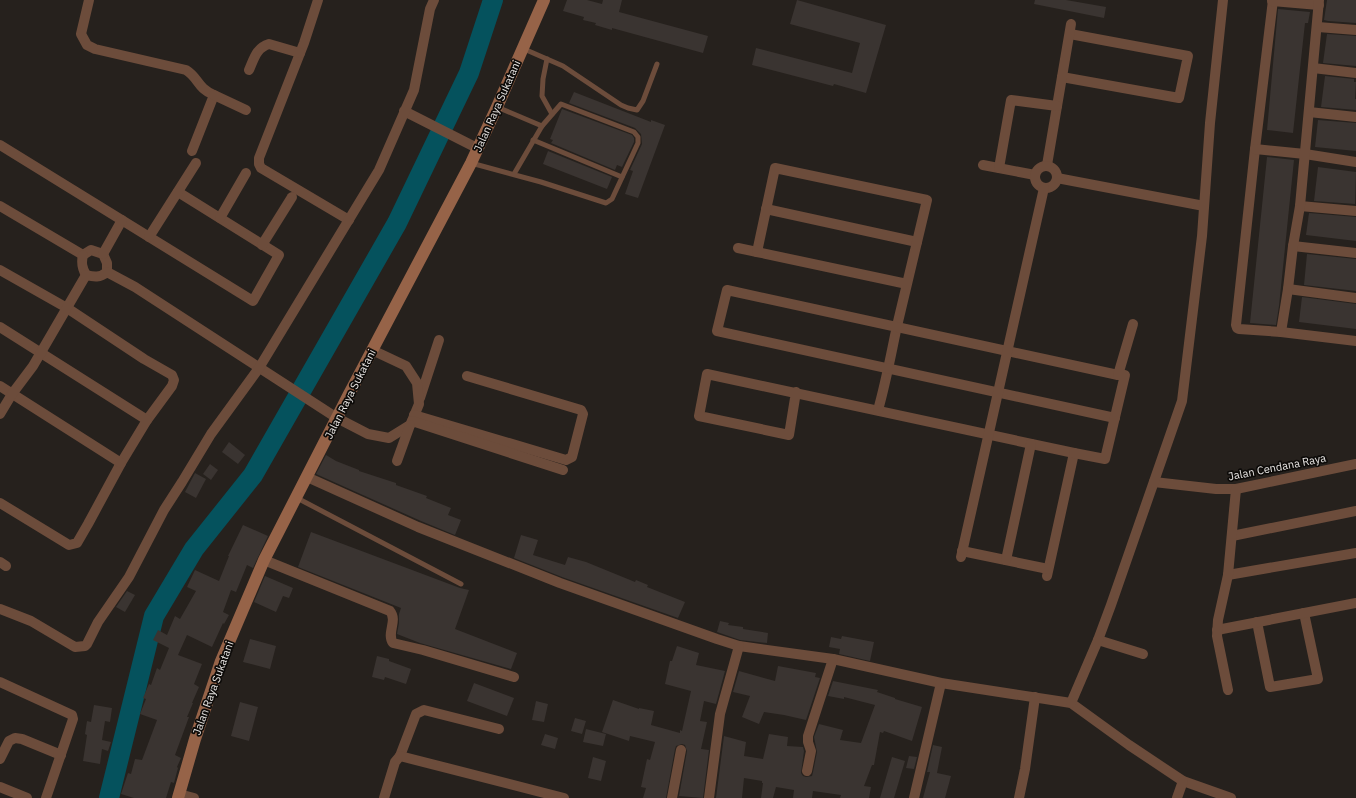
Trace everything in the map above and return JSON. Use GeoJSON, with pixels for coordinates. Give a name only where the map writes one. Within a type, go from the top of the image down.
{"type":"FeatureCollection","features":[{"type":"Feature","properties":{"kind":"main road","name":"Jalan Raya Sukatani"},"geometry":{"type":"LineString","coordinates":[[179,796],[195,740],[221,661],[264,560],[372,350],[471,163],[544,0]]}},
{"type":"Feature","properties":{"kind":"street"},"geometry":{"type":"LineString","coordinates":[[89,0],[82,34],[87,44],[95,49],[186,70],[206,92],[246,110]]}},
{"type":"Feature","properties":{"kind":"street"},"geometry":{"type":"LineString","coordinates":[[318,0],[317,8],[259,158],[259,164],[261,168],[349,220]]}},
{"type":"Feature","properties":{"kind":"street"},"geometry":{"type":"LineString","coordinates":[[0,609],[31,621],[75,646],[85,646],[87,644],[98,622],[129,577],[164,510],[211,434],[259,368],[379,170],[414,90],[430,9],[434,0]]}},
{"type":"Feature","properties":{"kind":"street"},"geometry":{"type":"LineString","coordinates":[[1071,703],[1098,640],[1182,401],[1202,236],[1210,122],[1223,0]]}},
{"type":"Feature","properties":{"kind":"street"},"geometry":{"type":"LineString","coordinates":[[1282,332],[1293,246],[1300,206],[1318,27],[1319,2],[1272,0],[1236,325],[1239,329],[1282,332],[1356,341]]}},
{"type":"Feature","properties":{"kind":"street"},"geometry":{"type":"LineString","coordinates":[[1047,165],[1072,24]]}},
{"type":"Feature","properties":{"kind":"street"},"geometry":{"type":"LineString","coordinates":[[1318,27],[1356,30]]}},
{"type":"Feature","properties":{"kind":"street"},"geometry":{"type":"LineString","coordinates":[[1062,77],[1179,98],[1188,56],[1070,34]]}},
{"type":"Feature","properties":{"kind":"street"},"geometry":{"type":"LineString","coordinates":[[249,70],[256,52],[269,44],[300,53]]}},
{"type":"Feature","properties":{"kind":"street"},"geometry":{"type":"LineString","coordinates":[[1313,68],[1356,73]]}},
{"type":"Feature","properties":{"kind":"street"},"geometry":{"type":"LineString","coordinates":[[192,151],[214,95]]}},
{"type":"Feature","properties":{"kind":"street"},"geometry":{"type":"LineString","coordinates":[[999,168],[1011,100],[1057,106]]}},
{"type":"Feature","properties":{"kind":"street"},"geometry":{"type":"LineString","coordinates":[[404,111],[423,122],[477,148]]}},
{"type":"Feature","properties":{"kind":"street"},"geometry":{"type":"LineString","coordinates":[[1309,112],[1356,117]]}},
{"type":"Feature","properties":{"kind":"street"},"geometry":{"type":"LineString","coordinates":[[0,145],[253,301],[279,255],[178,192]]}},
{"type":"Feature","properties":{"kind":"street"},"geometry":{"type":"LineString","coordinates":[[1255,149],[1305,154],[1356,162]]}},
{"type":"Feature","properties":{"kind":"street"},"geometry":{"type":"LineString","coordinates":[[150,237],[196,163]]}},
{"type":"Feature","properties":{"kind":"street"},"geometry":{"type":"LineString","coordinates":[[982,165],[1035,175]]}},
{"type":"Feature","properties":{"kind":"street"},"geometry":{"type":"LineString","coordinates":[[1047,165],[1054,168],[1057,178],[1051,187],[1044,188],[1035,182],[1035,175],[1037,169],[1041,166],[1047,165]]}},
{"type":"Feature","properties":{"kind":"street"},"geometry":{"type":"LineString","coordinates":[[757,252],[775,168],[927,200],[897,327],[889,369],[878,410]]}},
{"type":"Feature","properties":{"kind":"street"},"geometry":{"type":"LineString","coordinates":[[220,218],[246,173]]}},
{"type":"Feature","properties":{"kind":"street"},"geometry":{"type":"LineString","coordinates":[[1057,178],[1204,206]]}},
{"type":"Feature","properties":{"kind":"street"},"geometry":{"type":"LineString","coordinates":[[1044,188],[961,554],[1006,560],[1048,572],[1074,452]]}},
{"type":"Feature","properties":{"kind":"street"},"geometry":{"type":"LineString","coordinates":[[262,245],[292,197]]}},
{"type":"Feature","properties":{"kind":"street"},"geometry":{"type":"LineString","coordinates":[[0,206],[83,255]]}},
{"type":"Feature","properties":{"kind":"street"},"geometry":{"type":"LineString","coordinates":[[1300,206],[1356,210]]}},
{"type":"Feature","properties":{"kind":"street"},"geometry":{"type":"LineString","coordinates":[[766,209],[917,242]]}},
{"type":"Feature","properties":{"kind":"street"},"geometry":{"type":"LineString","coordinates":[[102,254],[122,220]]}},
{"type":"Feature","properties":{"kind":"street"},"geometry":{"type":"LineString","coordinates":[[1293,246],[1356,253]]}},
{"type":"Feature","properties":{"kind":"street"},"geometry":{"type":"LineString","coordinates":[[738,248],[907,284]]}},
{"type":"Feature","properties":{"kind":"street"},"geometry":{"type":"LineString","coordinates":[[91,250],[102,254],[107,263],[107,272],[103,275],[94,277],[86,275],[82,269],[81,262],[83,255],[91,250]]}},
{"type":"Feature","properties":{"kind":"street"},"geometry":{"type":"LineString","coordinates":[[0,270],[67,308],[144,359],[172,375],[174,380],[172,386],[147,420],[121,463],[77,543],[69,545],[0,503]]}},
{"type":"Feature","properties":{"kind":"street"},"geometry":{"type":"LineString","coordinates":[[107,272],[135,288],[337,418],[368,434],[389,438],[412,420]]}},
{"type":"Feature","properties":{"kind":"street"},"geometry":{"type":"LineString","coordinates":[[0,414],[12,394],[33,366],[86,275]]}},
{"type":"Feature","properties":{"kind":"street"},"geometry":{"type":"LineString","coordinates":[[1288,289],[1356,298]]}},
{"type":"Feature","properties":{"kind":"street"},"geometry":{"type":"LineString","coordinates":[[796,392],[789,435],[699,416],[707,374],[796,392],[1105,459],[1115,418],[1125,376],[727,290],[717,331],[1115,418]]}},
{"type":"Feature","properties":{"kind":"street"},"geometry":{"type":"LineString","coordinates":[[1118,375],[1133,324]]}},
{"type":"Feature","properties":{"kind":"street"},"geometry":{"type":"LineString","coordinates":[[0,327],[147,420]]}},
{"type":"Feature","properties":{"kind":"street"},"geometry":{"type":"LineString","coordinates":[[397,461],[419,404],[439,340]]}},
{"type":"Feature","properties":{"kind":"street"},"geometry":{"type":"LineString","coordinates":[[372,350],[406,366],[417,383],[419,404]]}},
{"type":"Feature","properties":{"kind":"street"},"geometry":{"type":"LineString","coordinates":[[412,420],[566,460],[572,457],[583,414],[581,410],[467,376]]}},
{"type":"Feature","properties":{"kind":"street"},"geometry":{"type":"LineString","coordinates":[[0,386],[121,463]]}},
{"type":"Feature","properties":{"kind":"street"},"geometry":{"type":"LineString","coordinates":[[412,420],[563,470]]}},
{"type":"Feature","properties":{"kind":"street"},"geometry":{"type":"LineString","coordinates":[[1006,560],[1031,444]]}},
{"type":"Feature","properties":{"kind":"street","name":"Jalan Cendana Raya"},"geometry":{"type":"LineString","coordinates":[[1154,482],[1216,490],[1236,489],[1356,464]]}},
{"type":"Feature","properties":{"kind":"street"},"geometry":{"type":"LineString","coordinates":[[307,477],[418,527],[560,584],[739,646],[833,659],[941,683],[1071,703],[1129,746],[1183,781],[1230,798]]}},
{"type":"Feature","properties":{"kind":"street"},"geometry":{"type":"LineString","coordinates":[[1228,690],[1217,630],[1228,575],[1236,489]]}},
{"type":"Feature","properties":{"kind":"street"},"geometry":{"type":"LineString","coordinates":[[1232,536],[1356,511]]}},
{"type":"Feature","properties":{"kind":"street"},"geometry":{"type":"LineString","coordinates":[[1228,575],[1356,553]]}},
{"type":"Feature","properties":{"kind":"street"},"geometry":{"type":"LineString","coordinates":[[264,560],[390,611],[393,616],[390,638],[393,643],[424,650],[514,677]]}},
{"type":"Feature","properties":{"kind":"street"},"geometry":{"type":"LineString","coordinates":[[1217,630],[1356,603]]}},
{"type":"Feature","properties":{"kind":"street"},"geometry":{"type":"LineString","coordinates":[[1258,622],[1270,687],[1318,679],[1304,613]]}},
{"type":"Feature","properties":{"kind":"street"},"geometry":{"type":"LineString","coordinates":[[1098,640],[1143,654]]}},
{"type":"Feature","properties":{"kind":"street"},"geometry":{"type":"LineString","coordinates":[[709,798],[720,714],[739,646]]}},
{"type":"Feature","properties":{"kind":"street"},"geometry":{"type":"LineString","coordinates":[[807,771],[811,751],[808,740],[809,733],[833,659]]}},
{"type":"Feature","properties":{"kind":"street"},"geometry":{"type":"LineString","coordinates":[[0,682],[72,715],[73,719],[46,798]]}},
{"type":"Feature","properties":{"kind":"street"},"geometry":{"type":"LineString","coordinates":[[914,798],[941,683]]}},
{"type":"Feature","properties":{"kind":"street"},"geometry":{"type":"LineString","coordinates":[[1019,798],[1025,769],[1035,697]]}},
{"type":"Feature","properties":{"kind":"street"},"geometry":{"type":"LineString","coordinates":[[384,798],[395,762],[400,756],[416,714],[424,710],[499,729]]}},
{"type":"Feature","properties":{"kind":"street"},"geometry":{"type":"LineString","coordinates":[[0,759],[9,741],[15,738],[22,739],[61,755]]}},
{"type":"Feature","properties":{"kind":"street"},"geometry":{"type":"LineString","coordinates":[[675,797],[681,750]]}},
{"type":"Feature","properties":{"kind":"street"},"geometry":{"type":"LineString","coordinates":[[400,756],[564,798]]}},
{"type":"Feature","properties":{"kind":"street"},"geometry":{"type":"LineString","coordinates":[[1177,798],[1183,781]]}},
{"type":"Feature","properties":{"kind":"street"},"geometry":{"type":"LineString","coordinates":[[0,787],[27,798]]}},
{"type":"Feature","properties":{"kind":"street"},"geometry":{"type":"LineString","coordinates":[[179,796],[194,798]]}},
{"type":"Feature","properties":{"kind":"lane"},"geometry":{"type":"LineString","coordinates":[[523,48],[563,66],[621,105],[637,110],[643,101],[657,64]]}},
{"type":"Feature","properties":{"kind":"lane"},"geometry":{"type":"LineString","coordinates":[[547,59],[543,79],[542,96],[552,114]]}},
{"type":"Feature","properties":{"kind":"lane"},"geometry":{"type":"LineString","coordinates":[[471,163],[541,182],[606,203],[612,199],[639,141],[636,133],[563,104],[559,105],[542,126],[514,174]]}},
{"type":"Feature","properties":{"kind":"lane"},"geometry":{"type":"LineString","coordinates":[[497,107],[542,126]]}},
{"type":"Feature","properties":{"kind":"lane"},"geometry":{"type":"LineString","coordinates":[[533,140],[622,177]]}},
{"type":"Feature","properties":{"kind":"lane"},"geometry":{"type":"LineString","coordinates":[[296,497],[461,584]]}},
{"type":"Feature","properties":{"kind":"building"},"geometry":{"type":"Polygon","coordinates":[[[567,0],[587,0],[602,4],[603,0],[622,0],[619,12],[708,36],[703,53],[612,28],[612,30],[595,25],[596,23],[583,20],[584,17],[563,11],[567,0]]]}},
{"type":"Feature","properties":{"kind":"building"},"geometry":{"type":"Polygon","coordinates":[[[797,0],[886,25],[866,93],[752,65],[756,48],[852,73],[860,43],[790,24],[797,0]]]}},
{"type":"Feature","properties":{"kind":"building"},"geometry":{"type":"Polygon","coordinates":[[[1035,0],[1066,0],[1106,7],[1104,18],[1034,4],[1035,0]]]}},
{"type":"Feature","properties":{"kind":"building"},"geometry":{"type":"Polygon","coordinates":[[[1327,0],[1356,0],[1356,23],[1324,20],[1327,0]]]}},
{"type":"Feature","properties":{"kind":"building"},"geometry":{"type":"Polygon","coordinates":[[[1278,9],[1310,12],[1308,23],[1305,23],[1293,133],[1267,130],[1278,9]]]}},
{"type":"Feature","properties":{"kind":"building"},"geometry":{"type":"Polygon","coordinates":[[[1327,34],[1356,36],[1356,66],[1323,63],[1327,34]]]}},
{"type":"Feature","properties":{"kind":"building"},"geometry":{"type":"Polygon","coordinates":[[[1325,76],[1354,79],[1354,82],[1356,82],[1356,110],[1321,107],[1325,76]]]}},
{"type":"Feature","properties":{"kind":"building"},"geometry":{"type":"Polygon","coordinates":[[[574,92],[651,122],[651,120],[665,125],[638,198],[625,194],[633,171],[630,170],[642,144],[641,134],[635,128],[569,103],[574,92]]]}},
{"type":"Feature","properties":{"kind":"building"},"geometry":{"type":"Polygon","coordinates":[[[562,109],[632,135],[634,142],[622,167],[617,165],[615,170],[551,143],[553,140],[550,139],[562,109]]]}},
{"type":"Feature","properties":{"kind":"building"},"geometry":{"type":"Polygon","coordinates":[[[1318,120],[1356,123],[1356,151],[1315,147],[1318,120]]]}},
{"type":"Feature","properties":{"kind":"building"},"geometry":{"type":"Polygon","coordinates":[[[548,151],[612,177],[607,189],[543,164],[548,151]]]}},
{"type":"Feature","properties":{"kind":"building"},"geometry":{"type":"Polygon","coordinates":[[[1267,157],[1294,160],[1276,325],[1250,323],[1267,157]]]}},
{"type":"Feature","properties":{"kind":"building"},"geometry":{"type":"Polygon","coordinates":[[[1318,167],[1356,172],[1355,204],[1314,201],[1318,167]]]}},
{"type":"Feature","properties":{"kind":"building"},"geometry":{"type":"Polygon","coordinates":[[[1309,213],[1356,217],[1356,241],[1306,235],[1309,213]]]}},
{"type":"Feature","properties":{"kind":"building"},"geometry":{"type":"Polygon","coordinates":[[[1307,254],[1356,259],[1356,291],[1304,285],[1307,254]]]}},
{"type":"Feature","properties":{"kind":"building"},"geometry":{"type":"Polygon","coordinates":[[[1302,297],[1356,304],[1356,329],[1299,322],[1302,297]]]}},
{"type":"Feature","properties":{"kind":"building"},"geometry":{"type":"Polygon","coordinates":[[[229,442],[245,455],[238,464],[222,452],[229,442]]]}},
{"type":"Feature","properties":{"kind":"building"},"geometry":{"type":"Polygon","coordinates":[[[326,455],[359,471],[396,483],[396,485],[427,496],[426,498],[451,508],[448,515],[461,520],[455,535],[316,474],[326,455]]]}},
{"type":"Feature","properties":{"kind":"building"},"geometry":{"type":"Polygon","coordinates":[[[210,464],[218,470],[211,480],[203,474],[210,464]]]}},
{"type":"Feature","properties":{"kind":"building"},"geometry":{"type":"Polygon","coordinates":[[[195,473],[206,479],[196,498],[185,492],[195,473]]]}},
{"type":"Feature","properties":{"kind":"building"},"geometry":{"type":"Polygon","coordinates":[[[243,525],[268,536],[253,568],[247,565],[236,592],[231,590],[223,612],[229,615],[224,624],[223,623],[212,647],[187,635],[178,655],[202,664],[194,684],[199,687],[187,717],[189,717],[175,755],[181,758],[177,767],[174,783],[171,782],[166,798],[134,798],[121,794],[128,773],[131,774],[135,759],[142,760],[157,720],[140,714],[146,699],[143,698],[149,684],[151,685],[157,668],[160,670],[169,648],[153,640],[158,630],[167,635],[175,616],[180,619],[196,591],[187,587],[195,570],[219,581],[228,556],[243,525]]]}},
{"type":"Feature","properties":{"kind":"building"},"geometry":{"type":"Polygon","coordinates":[[[311,532],[460,588],[469,590],[455,629],[517,653],[511,669],[420,643],[397,634],[401,608],[298,567],[311,532]]]}},
{"type":"Feature","properties":{"kind":"building"},"geometry":{"type":"Polygon","coordinates":[[[521,535],[538,540],[533,555],[565,565],[568,557],[586,562],[635,582],[636,580],[648,585],[647,587],[685,602],[678,618],[562,577],[514,558],[521,535]]]}},
{"type":"Feature","properties":{"kind":"building"},"geometry":{"type":"Polygon","coordinates":[[[265,576],[293,588],[289,598],[283,596],[276,612],[254,602],[265,576]]]}},
{"type":"Feature","properties":{"kind":"building"},"geometry":{"type":"Polygon","coordinates":[[[127,591],[135,595],[125,612],[116,607],[127,591]]]}},
{"type":"Feature","properties":{"kind":"building"},"geometry":{"type":"Polygon","coordinates":[[[720,621],[729,623],[728,625],[743,627],[743,629],[768,633],[767,643],[740,640],[717,632],[720,621]]]}},
{"type":"Feature","properties":{"kind":"building"},"geometry":{"type":"Polygon","coordinates":[[[842,636],[874,642],[870,661],[839,654],[840,649],[829,647],[831,637],[841,639],[842,636]]]}},
{"type":"Feature","properties":{"kind":"building"},"geometry":{"type":"Polygon","coordinates":[[[250,639],[276,646],[270,669],[243,662],[250,639]]]}},
{"type":"Feature","properties":{"kind":"building"},"geometry":{"type":"Polygon","coordinates":[[[677,646],[699,653],[696,665],[725,671],[716,704],[704,701],[700,721],[707,722],[701,749],[709,750],[703,798],[679,796],[687,751],[685,745],[682,744],[676,746],[675,749],[666,798],[643,798],[646,788],[641,787],[647,759],[650,760],[655,742],[630,736],[629,741],[602,732],[613,700],[639,709],[654,711],[651,725],[680,733],[680,730],[682,731],[691,691],[665,684],[670,661],[672,661],[677,646]]]}},
{"type":"Feature","properties":{"kind":"building"},"geometry":{"type":"Polygon","coordinates":[[[377,656],[389,659],[389,661],[411,669],[406,684],[385,677],[384,680],[372,677],[377,656]]]}},
{"type":"Feature","properties":{"kind":"building"},"geometry":{"type":"Polygon","coordinates":[[[778,666],[816,673],[815,677],[820,678],[806,720],[764,712],[759,724],[742,717],[750,696],[733,692],[739,671],[775,681],[778,666]]]}},
{"type":"Feature","properties":{"kind":"building"},"geometry":{"type":"Polygon","coordinates":[[[833,681],[878,690],[877,692],[895,699],[922,707],[912,741],[884,731],[883,733],[880,732],[874,765],[872,765],[864,786],[871,787],[869,798],[840,798],[841,795],[813,791],[812,798],[793,798],[794,790],[776,787],[773,798],[761,798],[762,781],[744,778],[742,798],[716,798],[724,736],[746,742],[744,756],[763,759],[769,734],[788,737],[787,746],[803,747],[804,751],[801,773],[806,777],[812,776],[813,772],[817,752],[814,737],[819,724],[843,730],[840,740],[861,743],[875,705],[844,697],[844,699],[828,696],[833,681]]]}},
{"type":"Feature","properties":{"kind":"building"},"geometry":{"type":"Polygon","coordinates":[[[474,683],[514,698],[507,716],[467,701],[474,683]]]}},
{"type":"Feature","properties":{"kind":"building"},"geometry":{"type":"Polygon","coordinates":[[[536,701],[548,704],[544,722],[532,720],[536,701]]]}},
{"type":"Feature","properties":{"kind":"building"},"geometry":{"type":"Polygon","coordinates":[[[240,702],[258,707],[249,741],[231,736],[240,702]]]}},
{"type":"Feature","properties":{"kind":"building"},"geometry":{"type":"Polygon","coordinates":[[[94,705],[112,708],[110,722],[105,721],[102,740],[111,742],[108,751],[102,749],[100,764],[83,761],[87,735],[85,734],[87,721],[91,722],[94,705]]]}},
{"type":"Feature","properties":{"kind":"building"},"geometry":{"type":"Polygon","coordinates":[[[575,718],[586,721],[582,734],[571,731],[575,718]]]}},
{"type":"Feature","properties":{"kind":"building"},"geometry":{"type":"Polygon","coordinates":[[[586,729],[606,734],[603,746],[583,742],[586,729]]]}},
{"type":"Feature","properties":{"kind":"building"},"geometry":{"type":"Polygon","coordinates":[[[545,734],[558,738],[555,749],[541,745],[545,734]]]}},
{"type":"Feature","properties":{"kind":"building"},"geometry":{"type":"Polygon","coordinates":[[[933,745],[942,747],[937,773],[951,776],[945,798],[923,798],[930,772],[927,772],[933,745]]]}},
{"type":"Feature","properties":{"kind":"building"},"geometry":{"type":"Polygon","coordinates":[[[909,756],[917,757],[914,769],[906,768],[909,756]]]}},
{"type":"Feature","properties":{"kind":"building"},"geometry":{"type":"Polygon","coordinates":[[[593,757],[606,761],[601,781],[588,778],[593,757]]]}},
{"type":"Feature","properties":{"kind":"building"},"geometry":{"type":"Polygon","coordinates":[[[892,757],[905,761],[894,798],[880,798],[892,757]]]}},
{"type":"Feature","properties":{"kind":"waterway"},"geometry":{"type":"LineString","coordinates":[[109,798],[154,616],[194,549],[253,475],[397,223],[469,73],[493,0]]}}]}
